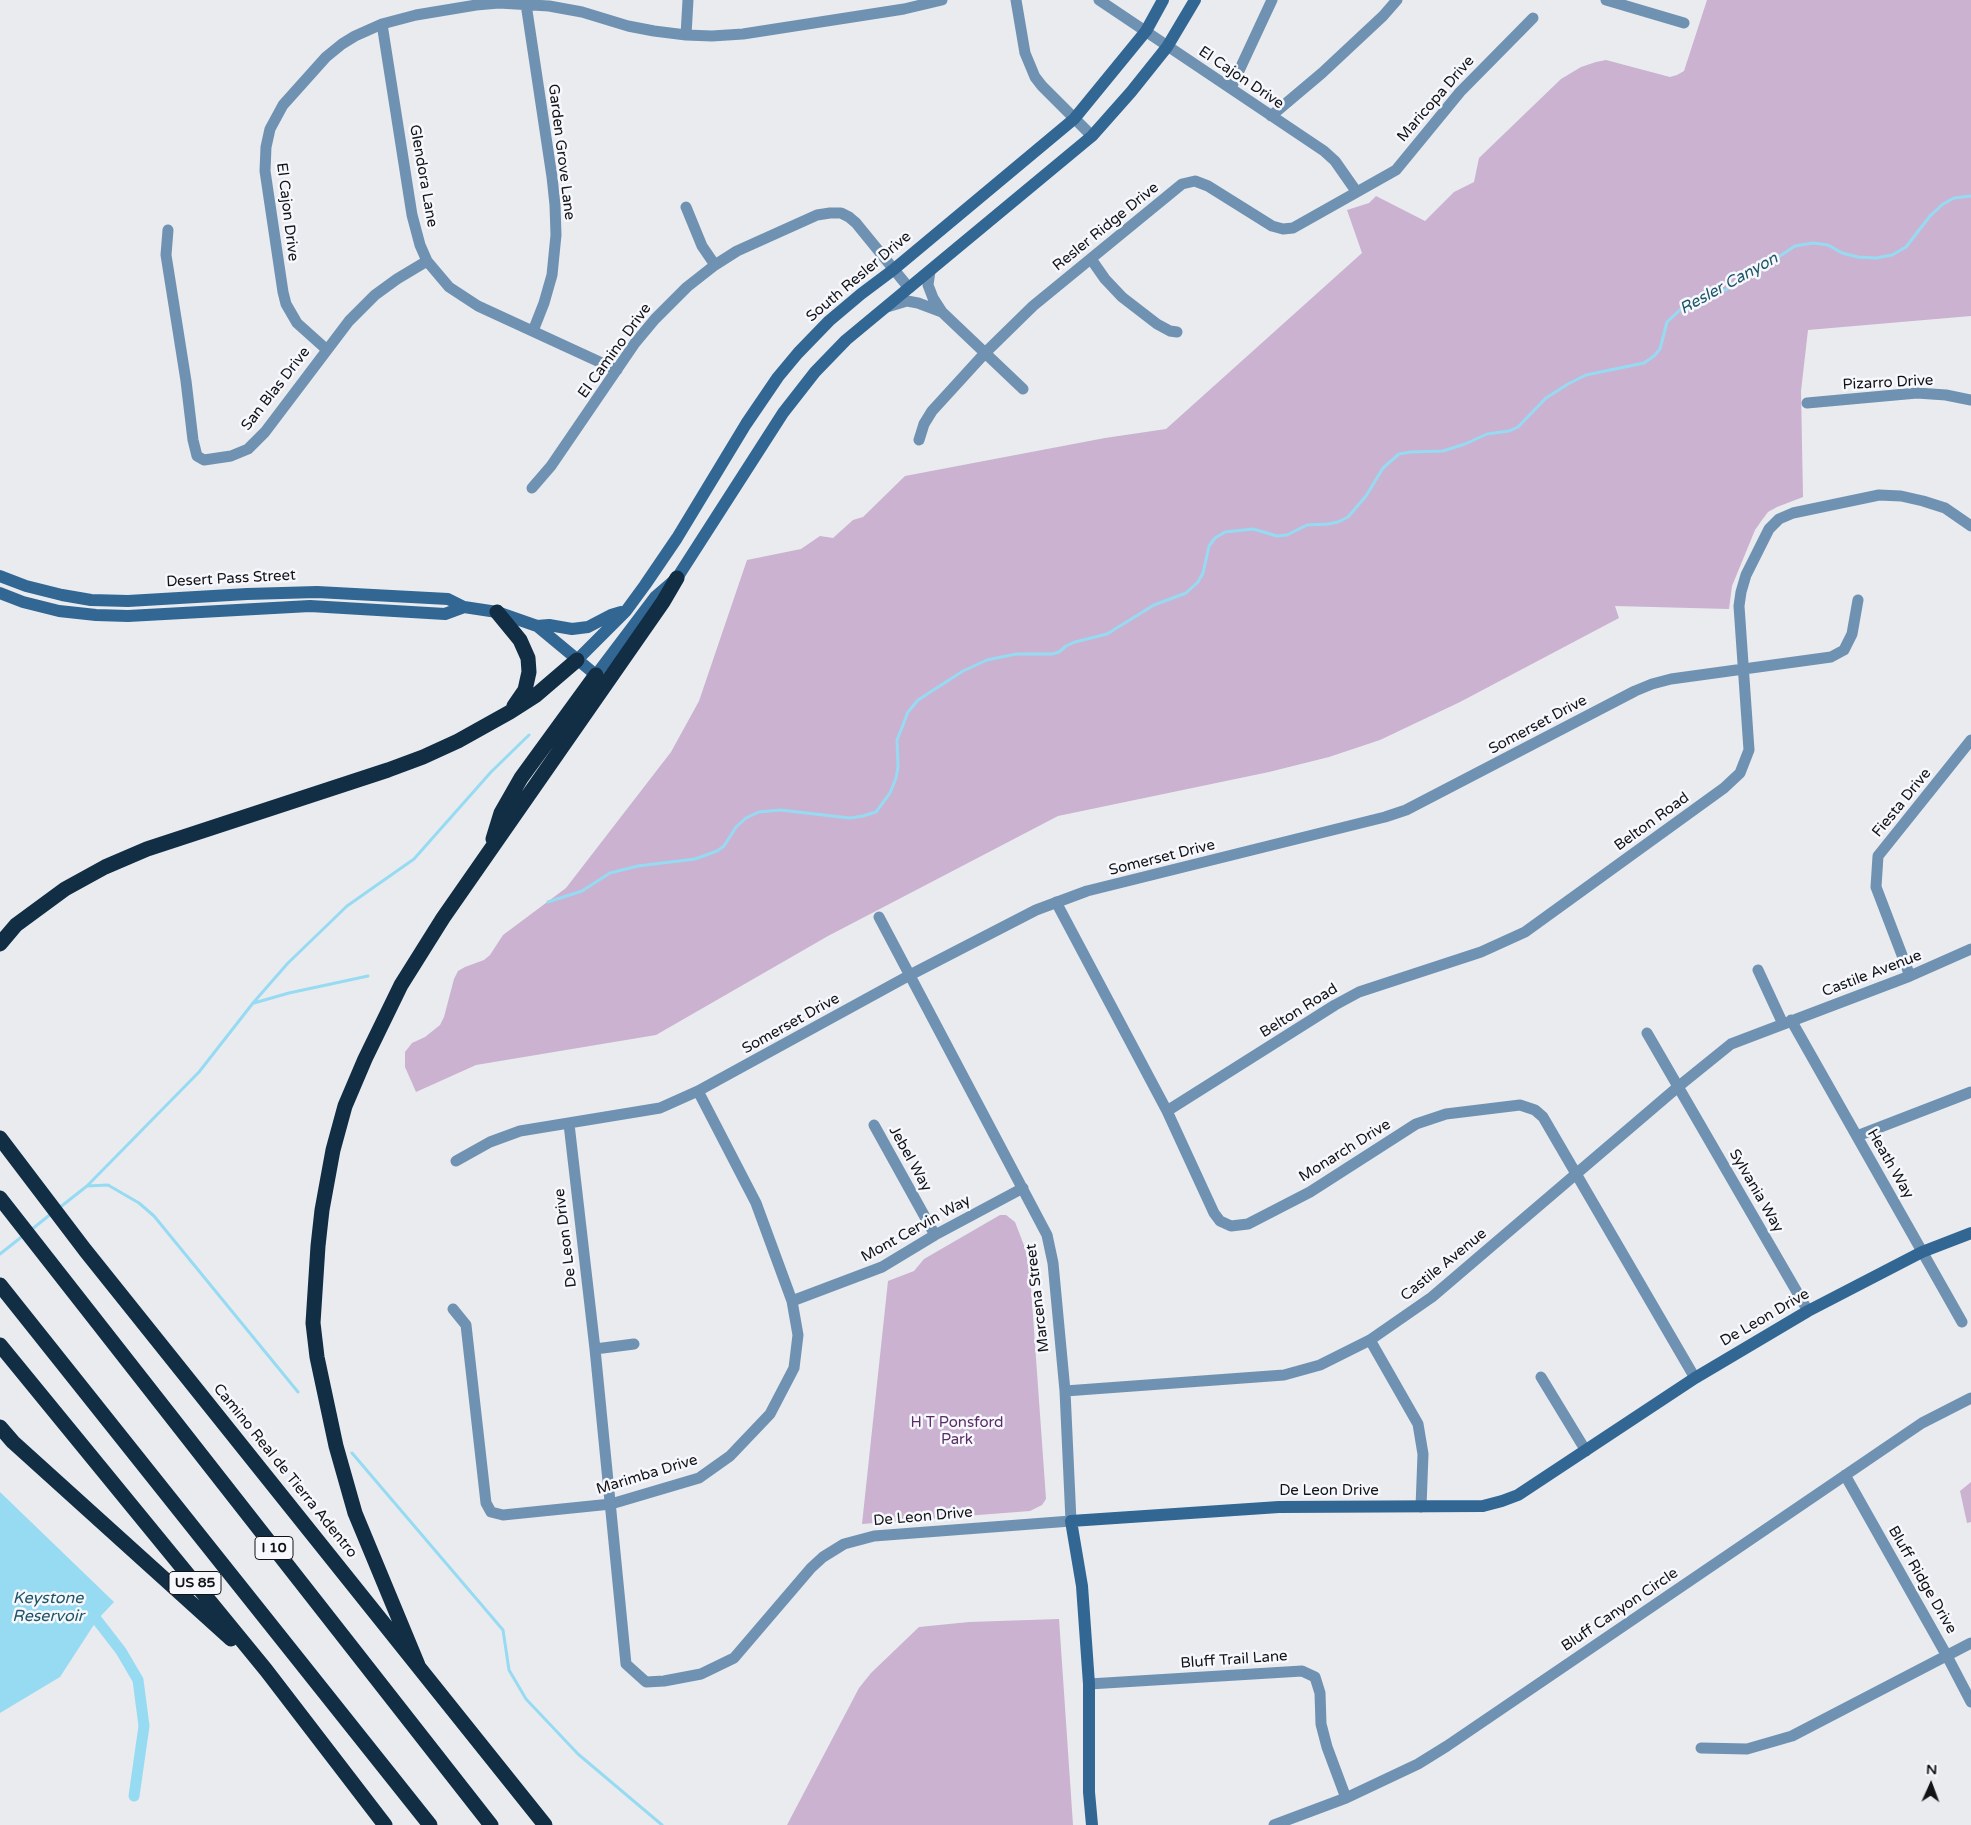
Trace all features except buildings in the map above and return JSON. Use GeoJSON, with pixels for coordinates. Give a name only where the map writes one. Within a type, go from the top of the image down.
{"type":"FeatureCollection","features":[{"type":"Feature","properties":{"kind":"highway"},"geometry":{"type":"LineString","coordinates":[[418,1665],[355,1512],[330,1421],[317,1357],[313,1323],[318,1246],[322,1210],[333,1150],[345,1106],[401,985],[443,918],[663,602],[677,578]]}},
{"type":"Feature","properties":{"kind":"highway"},"geometry":{"type":"LineString","coordinates":[[497,612],[520,640],[528,658],[529,672],[525,690],[510,712]]}},
{"type":"Feature","properties":{"kind":"highway"},"geometry":{"type":"LineString","coordinates":[[0,944],[16,925],[65,889],[105,866],[147,849],[388,770],[458,740],[535,696],[577,660]]}},
{"type":"Feature","properties":{"kind":"highway"},"geometry":{"type":"LineString","coordinates":[[489,852],[501,813],[520,778],[596,675]]}},
{"type":"Feature","properties":{"kind":"highway","name":"Camino Real de Tierra Adentro"},"geometry":{"type":"LineString","coordinates":[[0,1138],[85,1250],[545,1825]]}},
{"type":"Feature","properties":{"kind":"highway","name":"I 10"},"geometry":{"type":"LineString","coordinates":[[1,1199],[491,1825]]}},
{"type":"Feature","properties":{"kind":"highway"},"geometry":{"type":"LineString","coordinates":[[0,1285],[430,1825]]}},
{"type":"Feature","properties":{"kind":"highway","name":"US 85"},"geometry":{"type":"LineString","coordinates":[[0,1346],[266,1670],[385,1825]]}},
{"type":"Feature","properties":{"kind":"highway"},"geometry":{"type":"LineString","coordinates":[[0,1427],[13,1442],[266,1670]]}},
{"type":"Feature","properties":{"kind":"street"},"geometry":{"type":"LineString","coordinates":[[686,35],[688,0]]}},
{"type":"Feature","properties":{"kind":"street","name":"El Cajon Drive"},"geometry":{"type":"LineString","coordinates":[[326,350],[297,323],[286,304],[282,292],[265,171],[266,147],[270,129],[283,105],[326,57],[355,36],[382,24],[416,15],[476,5],[526,4],[557,7],[582,12],[628,26],[686,35],[743,34],[904,9],[942,0]]}},
{"type":"Feature","properties":{"kind":"street"},"geometry":{"type":"LineString","coordinates":[[1016,0],[1030,66],[1042,86],[1092,136]]}},
{"type":"Feature","properties":{"kind":"street","name":"El Cajon Drive"},"geometry":{"type":"LineString","coordinates":[[1099,0],[1324,151],[1335,161],[1356,192]]}},
{"type":"Feature","properties":{"kind":"street","name":"South Resler Drive"},"geometry":{"type":"LineString","coordinates":[[577,660],[626,611],[677,538],[746,424],[778,377],[798,353],[829,321],[860,294],[893,270],[1074,119],[1146,31],[1163,0]]}},
{"type":"Feature","properties":{"kind":"street"},"geometry":{"type":"LineString","coordinates":[[596,675],[655,598],[677,578],[783,413],[815,372],[846,340],[1092,136],[1132,92],[1167,47],[1194,0]]}},
{"type":"Feature","properties":{"kind":"street"},"geometry":{"type":"LineString","coordinates":[[1231,88],[1272,0]]}},
{"type":"Feature","properties":{"kind":"street"},"geometry":{"type":"LineString","coordinates":[[1271,116],[1329,66],[1383,16],[1397,0]]}},
{"type":"Feature","properties":{"kind":"street"},"geometry":{"type":"LineString","coordinates":[[1606,0],[1638,5],[1684,24]]}},
{"type":"Feature","properties":{"kind":"street","name":"Garden Grove Lane"},"geometry":{"type":"LineString","coordinates":[[526,4],[553,186],[556,235],[552,275],[544,303],[533,330]]}},
{"type":"Feature","properties":{"kind":"street","name":"Maricopa Drive"},"geometry":{"type":"LineString","coordinates":[[1356,192],[1396,170],[1460,92],[1533,18]]}},
{"type":"Feature","properties":{"kind":"street","name":"Glendora Lane"},"geometry":{"type":"LineString","coordinates":[[382,24],[412,215],[427,262],[449,287],[478,306],[617,370]]}},
{"type":"Feature","properties":{"kind":"street","name":"Resler Ridge Drive"},"geometry":{"type":"LineString","coordinates":[[919,440],[924,424],[932,410],[985,353],[1033,306],[1182,184],[1195,182],[1208,186],[1272,226],[1283,229],[1293,228],[1356,192]]}},
{"type":"Feature","properties":{"kind":"street"},"geometry":{"type":"LineString","coordinates":[[686,207],[702,246],[715,265]]}},
{"type":"Feature","properties":{"kind":"street","name":"El Camino Drive"},"geometry":{"type":"LineString","coordinates":[[532,488],[551,466],[617,370],[655,319],[674,299],[715,265],[757,241],[817,215],[840,213],[856,223],[909,288]]}},
{"type":"Feature","properties":{"kind":"street","name":"San Blas Drive"},"geometry":{"type":"LineString","coordinates":[[168,230],[166,255],[186,381],[193,440],[196,452],[200,458],[207,461],[231,456],[248,449],[265,432],[349,321],[375,295],[397,279],[427,262]]}},
{"type":"Feature","properties":{"kind":"street"},"geometry":{"type":"LineString","coordinates":[[1091,259],[1105,279],[1122,297],[1157,324],[1177,332]]}},
{"type":"Feature","properties":{"kind":"street"},"geometry":{"type":"LineString","coordinates":[[930,271],[928,285],[933,298],[942,312],[1023,389]]}},
{"type":"Feature","properties":{"kind":"street"},"geometry":{"type":"LineString","coordinates":[[886,307],[906,301],[918,303],[942,312]]}},
{"type":"Feature","properties":{"kind":"street","name":"Pizarro Drive"},"geometry":{"type":"LineString","coordinates":[[1807,404],[1917,393],[1946,395],[1971,400]]}},
{"type":"Feature","properties":{"kind":"street","name":"Belton Road"},"geometry":{"type":"LineString","coordinates":[[1167,1111],[1335,1005],[1359,992],[1481,952],[1525,932],[1724,788],[1740,773],[1749,750],[1739,606],[1741,592],[1746,575],[1769,529],[1779,519],[1793,513],[1879,495],[1901,496],[1946,508],[1971,526]]}},
{"type":"Feature","properties":{"kind":"street","name":"Desert Pass Street"},"geometry":{"type":"LineString","coordinates":[[0,576],[26,586],[91,600],[128,601],[317,592],[448,599],[464,607],[497,612],[537,626],[596,675]]}},
{"type":"Feature","properties":{"kind":"street","name":"Desert Pass Street"},"geometry":{"type":"LineString","coordinates":[[0,593],[23,602],[59,611],[128,616],[310,606],[445,614],[464,607]]}},
{"type":"Feature","properties":{"kind":"street"},"geometry":{"type":"LineString","coordinates":[[247,594],[248,608]]}},
{"type":"Feature","properties":{"kind":"street","name":"Somerset Drive"},"geometry":{"type":"LineString","coordinates":[[456,1161],[500,1137],[520,1131],[650,1111],[698,1091],[910,975],[1036,910],[1056,902],[1087,892],[1385,817],[1406,810],[1635,691],[1652,684],[1671,679],[1744,671],[1831,657],[1844,650],[1852,634],[1858,600]]}},
{"type":"Feature","properties":{"kind":"street"},"geometry":{"type":"LineString","coordinates":[[537,626],[549,625],[572,629],[588,627],[612,615],[626,611]]}},
{"type":"Feature","properties":{"kind":"street","name":"Fiesta Drive"},"geometry":{"type":"LineString","coordinates":[[1910,976],[1876,887],[1878,856],[1971,740]]}},
{"type":"Feature","properties":{"kind":"street","name":"Monarch Drive"},"geometry":{"type":"LineString","coordinates":[[1056,902],[1167,1111],[1214,1213],[1220,1221],[1231,1226],[1248,1224],[1310,1192],[1416,1124],[1446,1114],[1520,1105],[1535,1110],[1543,1117],[1695,1378]]}},
{"type":"Feature","properties":{"kind":"street","name":"Marcena Street"},"geometry":{"type":"LineString","coordinates":[[879,917],[1047,1235],[1053,1264],[1064,1391],[1072,1521],[1082,1586],[1089,1684],[1089,1792],[1092,1825]]}},
{"type":"Feature","properties":{"kind":"street","name":"Castile Avenue"},"geometry":{"type":"LineString","coordinates":[[1064,1391],[1284,1375],[1320,1365],[1370,1340],[1432,1297],[1730,1044],[1910,976],[1971,949]]}},
{"type":"Feature","properties":{"kind":"street"},"geometry":{"type":"LineString","coordinates":[[1758,970],[1787,1022]]}},
{"type":"Feature","properties":{"kind":"street","name":"Heath Way"},"geometry":{"type":"LineString","coordinates":[[1787,1022],[1857,1136],[1962,1322]]}},
{"type":"Feature","properties":{"kind":"street","name":"Sylvania Way"},"geometry":{"type":"LineString","coordinates":[[1647,1033],[1808,1311]]}},
{"type":"Feature","properties":{"kind":"street","name":"Marimba Drive"},"geometry":{"type":"LineString","coordinates":[[453,1309],[466,1326],[486,1503],[491,1512],[503,1515],[611,1504],[699,1478],[730,1456],[770,1414],[794,1368],[798,1335],[792,1301],[756,1203],[698,1091]]}},
{"type":"Feature","properties":{"kind":"street"},"geometry":{"type":"LineString","coordinates":[[1857,1136],[1971,1092]]}},
{"type":"Feature","properties":{"kind":"street","name":"De Leon Drive"},"geometry":{"type":"LineString","coordinates":[[569,1124],[595,1349],[626,1664],[646,1682],[664,1681],[701,1674],[734,1658],[811,1568],[823,1557],[844,1544],[874,1536],[1279,1507],[1483,1506],[1502,1501],[1518,1495],[1695,1378],[1808,1311],[1922,1252],[1971,1233]]}},
{"type":"Feature","properties":{"kind":"street","name":"Jebel Way"},"geometry":{"type":"LineString","coordinates":[[874,1125],[935,1235]]}},
{"type":"Feature","properties":{"kind":"street","name":"Mont Cervin Way"},"geometry":{"type":"LineString","coordinates":[[792,1301],[882,1267],[935,1235],[1023,1188]]}},
{"type":"Feature","properties":{"kind":"street"},"geometry":{"type":"LineString","coordinates":[[1370,1340],[1418,1424],[1423,1454],[1421,1507]]}},
{"type":"Feature","properties":{"kind":"street"},"geometry":{"type":"LineString","coordinates":[[595,1349],[634,1344]]}},
{"type":"Feature","properties":{"kind":"street"},"geometry":{"type":"LineString","coordinates":[[1541,1377],[1586,1451]]}},
{"type":"Feature","properties":{"kind":"street","name":"Bluff Canyon Circle"},"geometry":{"type":"LineString","coordinates":[[1274,1825],[1346,1798],[1418,1764],[1922,1423],[1971,1398]]}},
{"type":"Feature","properties":{"kind":"street","name":"Bluff Ridge Drive"},"geometry":{"type":"LineString","coordinates":[[1845,1475],[1948,1656],[1971,1702]]}},
{"type":"Feature","properties":{"kind":"street"},"geometry":{"type":"LineString","coordinates":[[1700,1748],[1747,1748],[1792,1736],[1971,1643]]}},
{"type":"Feature","properties":{"kind":"street","name":"Bluff Trail Lane"},"geometry":{"type":"LineString","coordinates":[[1089,1684],[1302,1670],[1315,1678],[1318,1685],[1321,1724],[1346,1798]]}},
{"type":"Feature","properties":{"kind":"green space"},"geometry":{"type":"Polygon","coordinates":[[[1707,0],[1971,0],[1971,316],[1808,330],[1801,391],[1803,497],[1768,512],[1755,530],[1732,586],[1729,609],[1615,606],[1619,618],[1460,702],[1380,740],[1329,757],[1269,772],[1058,816],[828,936],[656,1035],[476,1065],[416,1092],[405,1067],[405,1052],[412,1043],[425,1037],[440,1025],[458,971],[484,960],[490,955],[503,935],[566,888],[671,752],[699,701],[747,560],[801,549],[820,536],[833,538],[853,520],[863,517],[905,476],[1105,438],[1166,429],[1362,253],[1347,210],[1369,203],[1376,196],[1425,221],[1454,192],[1474,182],[1479,158],[1561,79],[1581,67],[1606,60],[1670,77],[1684,71],[1707,0]]]}},
{"type":"Feature","properties":{"kind":"green space","name":"H T Ponsford Park"},"geometry":{"type":"Polygon","coordinates":[[[1000,1215],[1006,1215],[1015,1222],[1025,1248],[1030,1274],[1046,1499],[1042,1505],[1030,1511],[862,1524],[888,1281],[914,1271],[924,1259],[1000,1215]]]}},
{"type":"Feature","properties":{"kind":"green space"},"geometry":{"type":"Polygon","coordinates":[[[1971,1482],[1971,1522],[1967,1523],[1960,1491],[1971,1482]]]}},
{"type":"Feature","properties":{"kind":"green space"},"geometry":{"type":"Polygon","coordinates":[[[1059,1619],[1073,1825],[787,1825],[859,1688],[871,1673],[919,1627],[969,1622],[1059,1619]]]}},
{"type":"Feature","properties":{"kind":"water","name":"Keystone Reservoir"},"geometry":{"type":"Polygon","coordinates":[[[0,1492],[114,1602],[97,1620],[60,1677],[0,1713],[0,1492]]]}},
{"type":"Feature","properties":{"kind":"waterway","name":"Resler Canyon"},"geometry":{"type":"LineString","coordinates":[[548,902],[582,891],[610,873],[638,866],[695,859],[717,851],[724,846],[736,827],[746,818],[759,812],[780,810],[850,818],[876,812],[890,793],[896,778],[898,767],[897,740],[908,712],[918,700],[963,671],[987,660],[1016,654],[1052,654],[1059,652],[1075,642],[1107,634],[1154,605],[1186,593],[1198,582],[1203,573],[1209,546],[1215,538],[1225,532],[1253,529],[1277,536],[1287,535],[1307,525],[1328,524],[1348,517],[1366,496],[1383,468],[1399,454],[1443,451],[1487,434],[1509,431],[1518,427],[1546,398],[1568,384],[1586,375],[1644,363],[1660,349],[1667,322],[1680,310],[1705,301],[1744,280],[1795,246],[1813,243],[1828,245],[1842,253],[1858,257],[1876,258],[1892,255],[1906,247],[1930,216],[1943,204],[1954,198],[1971,196]]}},
{"type":"Feature","properties":{"kind":"waterway"},"geometry":{"type":"LineString","coordinates":[[59,1208],[87,1186],[199,1072],[253,1003],[288,963],[347,906],[414,859],[491,772],[529,735]]}},
{"type":"Feature","properties":{"kind":"waterway","name":"Resler Canyon"},"geometry":{"type":"LineString","coordinates":[[254,1003],[289,993],[368,976]]}},
{"type":"Feature","properties":{"kind":"waterway"},"geometry":{"type":"LineString","coordinates":[[87,1186],[108,1185],[139,1203],[154,1216],[298,1392]]}},
{"type":"Feature","properties":{"kind":"waterway"},"geometry":{"type":"LineString","coordinates":[[31,1230],[52,1213]]}},
{"type":"Feature","properties":{"kind":"waterway"},"geometry":{"type":"LineString","coordinates":[[0,1254],[24,1235]]}},
{"type":"Feature","properties":{"kind":"waterway"},"geometry":{"type":"LineString","coordinates":[[352,1453],[503,1630],[509,1670],[526,1699],[578,1754],[662,1825]]}},
{"type":"Feature","properties":{"kind":"waterway"},"geometry":{"type":"LineString","coordinates":[[86,1610],[97,1620],[121,1651],[138,1680],[144,1726],[134,1796]]}}]}
